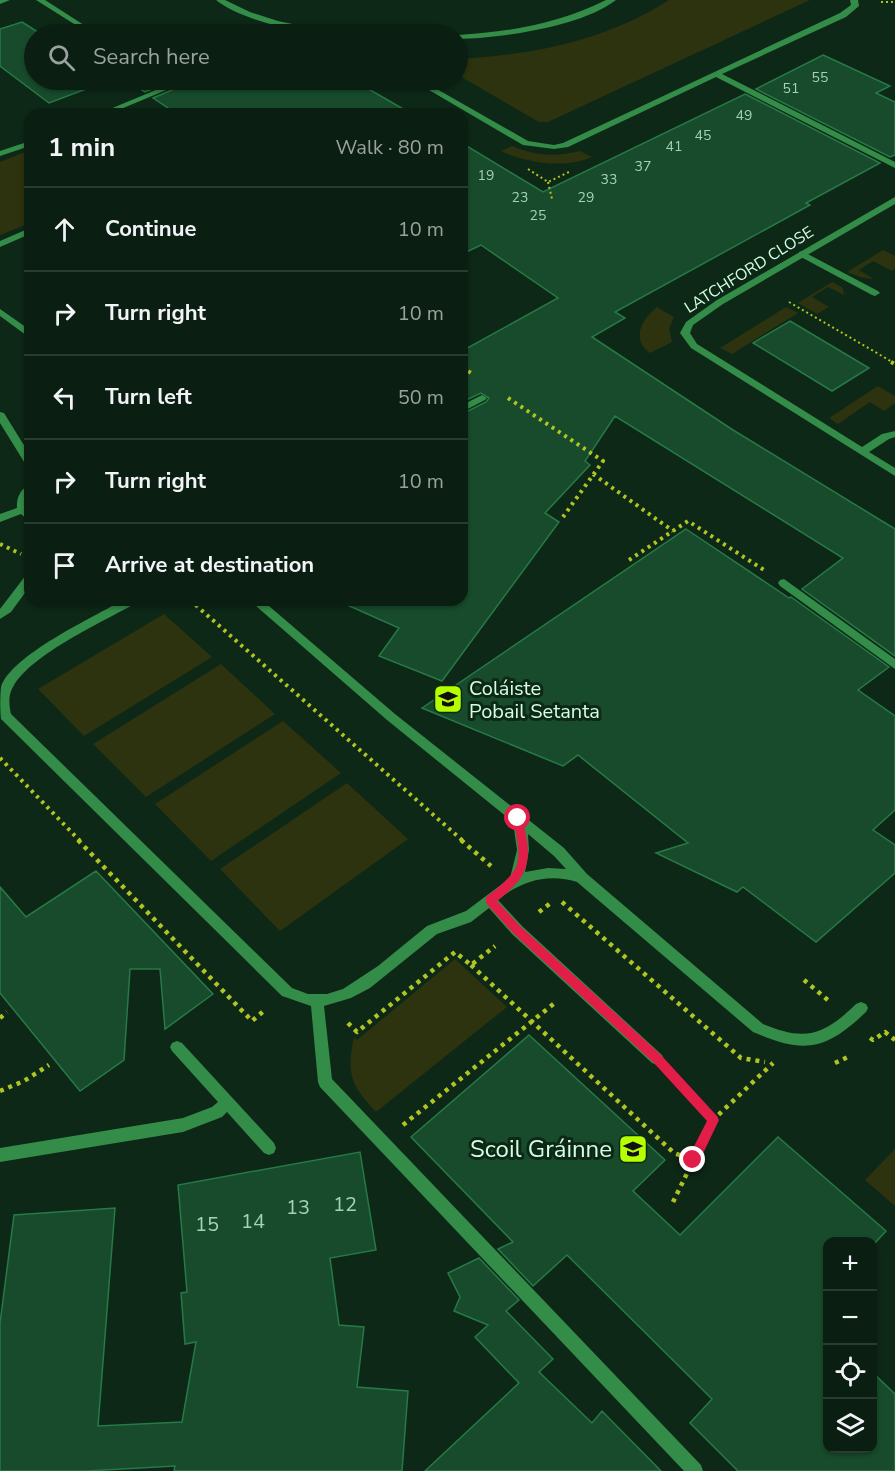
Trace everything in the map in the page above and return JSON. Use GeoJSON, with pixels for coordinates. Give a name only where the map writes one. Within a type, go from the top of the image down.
{"type":"FeatureCollection","features":[{"type":"Feature","properties":{"kind":"street"},"geometry":{"type":"LineString","coordinates":[[0,2],[6,0]]}},
{"type":"Feature","properties":{"kind":"street"},"geometry":{"type":"LineString","coordinates":[[40,0],[78,24]]}},
{"type":"Feature","properties":{"kind":"street"},"geometry":{"type":"LineString","coordinates":[[220,0],[274,24]]}},
{"type":"Feature","properties":{"kind":"street"},"geometry":{"type":"LineString","coordinates":[[468,36],[547,24],[590,11],[612,0]]}},
{"type":"Feature","properties":{"kind":"street"},"geometry":{"type":"LineString","coordinates":[[468,110],[526,143],[554,147],[573,144],[843,15],[855,6],[854,0]]}},
{"type":"Feature","properties":{"kind":"street"},"geometry":{"type":"LineString","coordinates":[[717,75],[895,165]]}},
{"type":"Feature","properties":{"kind":"street"},"geometry":{"type":"LineString","coordinates":[[124,108],[156,90]]}},
{"type":"Feature","properties":{"kind":"street"},"geometry":{"type":"LineString","coordinates":[[433,90],[464,108]]}},
{"type":"Feature","properties":{"kind":"street"},"geometry":{"type":"LineString","coordinates":[[0,154],[24,145]]}},
{"type":"Feature","properties":{"kind":"street","name":"LATCHFORD CLOSE"},"geometry":{"type":"LineString","coordinates":[[895,200],[802,254],[689,324],[685,329],[686,338],[694,346],[895,473]]}},
{"type":"Feature","properties":{"kind":"street"},"geometry":{"type":"LineString","coordinates":[[0,244],[24,234]]}},
{"type":"Feature","properties":{"kind":"street"},"geometry":{"type":"LineString","coordinates":[[802,254],[875,293]]}},
{"type":"Feature","properties":{"kind":"street"},"geometry":{"type":"LineString","coordinates":[[0,312],[24,331]]}},
{"type":"Feature","properties":{"kind":"street"},"geometry":{"type":"LineString","coordinates":[[468,406],[482,398]]}},
{"type":"Feature","properties":{"kind":"street"},"geometry":{"type":"LineString","coordinates":[[0,415],[24,453]]}},
{"type":"Feature","properties":{"kind":"street"},"geometry":{"type":"LineString","coordinates":[[862,452],[886,436],[895,434]]}},
{"type":"Feature","properties":{"kind":"street"},"geometry":{"type":"LineString","coordinates":[[0,518],[24,514]]}},
{"type":"Feature","properties":{"kind":"street"},"geometry":{"type":"LineString","coordinates":[[784,583],[895,665]]}},
{"type":"Feature","properties":{"kind":"street"},"geometry":{"type":"LineString","coordinates":[[0,615],[8,609],[24,586]]}},
{"type":"Feature","properties":{"kind":"street"},"geometry":{"type":"LineString","coordinates":[[122,606],[27,663],[7,685],[2,702],[6,716],[287,992],[299,999],[317,1001],[338,998],[355,990],[434,928],[468,917],[513,883],[556,872],[571,873],[582,878]]}},
{"type":"Feature","properties":{"kind":"street"},"geometry":{"type":"LineString","coordinates":[[262,606],[391,717],[559,852],[582,878],[758,1028],[788,1040],[820,1040],[841,1026],[861,1008]]}},
{"type":"Feature","properties":{"kind":"street"},"geometry":{"type":"LineString","coordinates":[[513,883],[522,863],[524,848],[518,818]]}},
{"type":"Feature","properties":{"kind":"street"},"geometry":{"type":"LineString","coordinates":[[490,900],[517,930],[657,1059]]}},
{"type":"Feature","properties":{"kind":"street"},"geometry":{"type":"LineString","coordinates":[[317,1001],[325,1082],[695,1471]]}},
{"type":"Feature","properties":{"kind":"street"},"geometry":{"type":"LineString","coordinates":[[177,1047],[269,1148]]}},
{"type":"Feature","properties":{"kind":"street"},"geometry":{"type":"LineString","coordinates":[[0,1155],[183,1125],[217,1112],[227,1102]]}},
{"type":"Feature","properties":{"kind":"path"},"geometry":{"type":"LineString","coordinates":[[885,2],[895,2]]}},
{"type":"Feature","properties":{"kind":"path"},"geometry":{"type":"LineString","coordinates":[[548,182],[552,199]]}},
{"type":"Feature","properties":{"kind":"path"},"geometry":{"type":"LineString","coordinates":[[789,302],[895,364]]}},
{"type":"Feature","properties":{"kind":"path"},"geometry":{"type":"LineString","coordinates":[[468,372],[481,380]]}},
{"type":"Feature","properties":{"kind":"path"},"geometry":{"type":"LineString","coordinates":[[500,392],[603,461],[563,517]]}},
{"type":"Feature","properties":{"kind":"path"},"geometry":{"type":"LineString","coordinates":[[593,474],[674,531]]}},
{"type":"Feature","properties":{"kind":"path"},"geometry":{"type":"LineString","coordinates":[[629,560],[688,521],[784,583]]}},
{"type":"Feature","properties":{"kind":"path"},"geometry":{"type":"LineString","coordinates":[[0,544],[24,555]]}},
{"type":"Feature","properties":{"kind":"path"},"geometry":{"type":"LineString","coordinates":[[197,606],[541,910]]}},
{"type":"Feature","properties":{"kind":"path"},"geometry":{"type":"LineString","coordinates":[[0,758],[252,1021],[287,992]]}},
{"type":"Feature","properties":{"kind":"path"},"geometry":{"type":"LineString","coordinates":[[471,965],[674,1153],[693,1160]]}},
{"type":"Feature","properties":{"kind":"path"},"geometry":{"type":"LineString","coordinates":[[381,1143],[577,986]]}},
{"type":"Feature","properties":{"kind":"path"},"geometry":{"type":"LineString","coordinates":[[0,1018],[7,1012]]}},
{"type":"Feature","properties":{"kind":"path"},"geometry":{"type":"LineString","coordinates":[[657,1059],[713,1120]]}},
{"type":"Feature","properties":{"kind":"path"},"geometry":{"type":"LineString","coordinates":[[673,1202],[713,1120],[773,1063]]}},
{"type":"Feature","properties":{"kind":"path"},"geometry":{"type":"LineString","coordinates":[[0,1091],[24,1082],[49,1065]]}},
{"type":"Feature","properties":{"kind":"green space"},"geometry":{"type":"Polygon","coordinates":[[[669,0],[810,0],[548,122],[539,122],[468,81],[468,58],[513,54],[567,43],[594,36],[645,14],[669,0]]]}},
{"type":"Feature","properties":{"kind":"green space"},"geometry":{"type":"Polygon","coordinates":[[[512,146],[529,152],[546,154],[580,151],[592,157],[570,163],[546,163],[523,159],[501,151],[512,146]]]}},
{"type":"Feature","properties":{"kind":"green space"},"geometry":{"type":"Polygon","coordinates":[[[24,152],[24,225],[0,235],[0,162],[24,152]]]}},
{"type":"Feature","properties":{"kind":"green space"},"geometry":{"type":"Polygon","coordinates":[[[883,250],[895,256],[895,268],[892,271],[873,261],[859,270],[874,279],[847,272],[883,250]]]}},
{"type":"Feature","properties":{"kind":"green space"},"geometry":{"type":"Polygon","coordinates":[[[832,282],[843,288],[844,295],[828,287],[812,297],[829,307],[817,314],[798,303],[832,282]]]}},
{"type":"Feature","properties":{"kind":"green space"},"geometry":{"type":"Polygon","coordinates":[[[657,307],[674,317],[669,329],[672,342],[650,353],[641,342],[640,330],[646,318],[657,307]]]}},
{"type":"Feature","properties":{"kind":"green space"},"geometry":{"type":"Polygon","coordinates":[[[786,307],[798,313],[732,354],[720,348],[786,307]]]}},
{"type":"Feature","properties":{"kind":"green space"},"geometry":{"type":"Polygon","coordinates":[[[878,386],[895,396],[895,403],[884,411],[870,402],[838,424],[829,418],[878,386]]]}},
{"type":"Feature","properties":{"kind":"green space"},"geometry":{"type":"Polygon","coordinates":[[[164,614],[212,657],[84,736],[38,689],[164,614]]]}},
{"type":"Feature","properties":{"kind":"green space"},"geometry":{"type":"Polygon","coordinates":[[[221,664],[275,714],[146,797],[93,744],[221,664]]]}},
{"type":"Feature","properties":{"kind":"green space"},"geometry":{"type":"Polygon","coordinates":[[[283,721],[341,773],[211,861],[155,804],[283,721]]]}},
{"type":"Feature","properties":{"kind":"green space"},"geometry":{"type":"Polygon","coordinates":[[[347,783],[408,839],[280,931],[220,869],[347,783]]]}},
{"type":"Feature","properties":{"kind":"green space"},"geometry":{"type":"Polygon","coordinates":[[[455,959],[507,1007],[376,1112],[361,1094],[353,1078],[351,1060],[354,1037],[357,1040],[455,959]]]}},
{"type":"Feature","properties":{"kind":"green space"},"geometry":{"type":"Polygon","coordinates":[[[895,1149],[895,1206],[865,1180],[895,1149]]]}},
{"type":"Feature","properties":{"kind":"building"},"geometry":{"type":"Polygon","coordinates":[[[22,22],[25,24],[24,84],[0,66],[0,29],[22,22]]]}},
{"type":"Feature","properties":{"kind":"building"},"geometry":{"type":"Polygon","coordinates":[[[823,55],[890,86],[876,93],[895,102],[895,155],[890,157],[756,89],[823,55]]]}},
{"type":"Feature","properties":{"kind":"building"},"geometry":{"type":"Polygon","coordinates":[[[32,90],[83,90],[49,103],[32,90]]]}},
{"type":"Feature","properties":{"kind":"building"},"geometry":{"type":"Polygon","coordinates":[[[172,90],[370,90],[402,108],[168,108],[153,98],[172,90]]]}},
{"type":"Feature","properties":{"kind":"building"},"geometry":{"type":"Polygon","coordinates":[[[745,94],[880,163],[806,203],[810,205],[615,312],[625,318],[592,337],[733,430],[895,529],[895,656],[802,589],[843,558],[615,416],[585,461],[590,465],[545,513],[559,522],[442,681],[379,656],[399,628],[350,606],[468,606],[468,411],[486,402],[489,398],[481,393],[468,399],[468,348],[558,298],[481,245],[468,251],[468,147],[543,192],[745,94]]]}},
{"type":"Feature","properties":{"kind":"building"},"geometry":{"type":"Polygon","coordinates":[[[790,321],[869,368],[832,391],[753,343],[790,321]]]}},
{"type":"Feature","properties":{"kind":"building"},"geometry":{"type":"Polygon","coordinates":[[[686,529],[789,598],[791,597],[889,667],[858,690],[895,716],[895,810],[873,830],[895,845],[895,873],[816,942],[743,887],[737,892],[656,853],[688,843],[578,755],[563,766],[422,708],[686,529]]]}},
{"type":"Feature","properties":{"kind":"building"},"geometry":{"type":"Polygon","coordinates":[[[96,871],[213,994],[165,1029],[160,969],[130,969],[124,1060],[80,1091],[0,993],[0,887],[26,917],[96,871]]]}},
{"type":"Feature","properties":{"kind":"building"},"geometry":{"type":"Polygon","coordinates":[[[529,1035],[665,1160],[633,1191],[680,1235],[778,1137],[886,1231],[877,1241],[877,1237],[823,1237],[823,1453],[877,1453],[877,1377],[895,1394],[895,1471],[738,1471],[690,1423],[712,1399],[567,1255],[533,1286],[498,1249],[513,1242],[411,1137],[529,1035]]]}},
{"type":"Feature","properties":{"kind":"building"},"geometry":{"type":"Polygon","coordinates":[[[360,1152],[376,1250],[330,1258],[339,1325],[364,1327],[357,1387],[408,1391],[402,1471],[174,1471],[175,1466],[87,1471],[0,1471],[0,1323],[14,1215],[115,1208],[98,1426],[182,1422],[196,1342],[185,1344],[181,1293],[187,1292],[178,1185],[360,1152]]]}},
{"type":"Feature","properties":{"kind":"building"},"geometry":{"type":"Polygon","coordinates":[[[479,1258],[519,1300],[506,1311],[553,1359],[539,1372],[592,1423],[602,1411],[661,1471],[425,1471],[519,1383],[475,1337],[488,1325],[454,1311],[460,1297],[448,1273],[479,1258]]]}},
{"type":"Feature","properties":{"kind":"place","name":"Coláiste Pobail Setanta"},"geometry":{"type":"Point","coordinates":[448,699]}},
{"type":"Feature","properties":{"kind":"place","name":"Scoil Gráinne"},"geometry":{"type":"Point","coordinates":[633,1149]}},
{"type":"Feature","properties":{"kind":"route"},"geometry":{"type":"LineString","coordinates":[[518,818],[524,848],[522,863],[515,881],[490,900],[517,930],[657,1059],[713,1120],[693,1160]]}}]}
